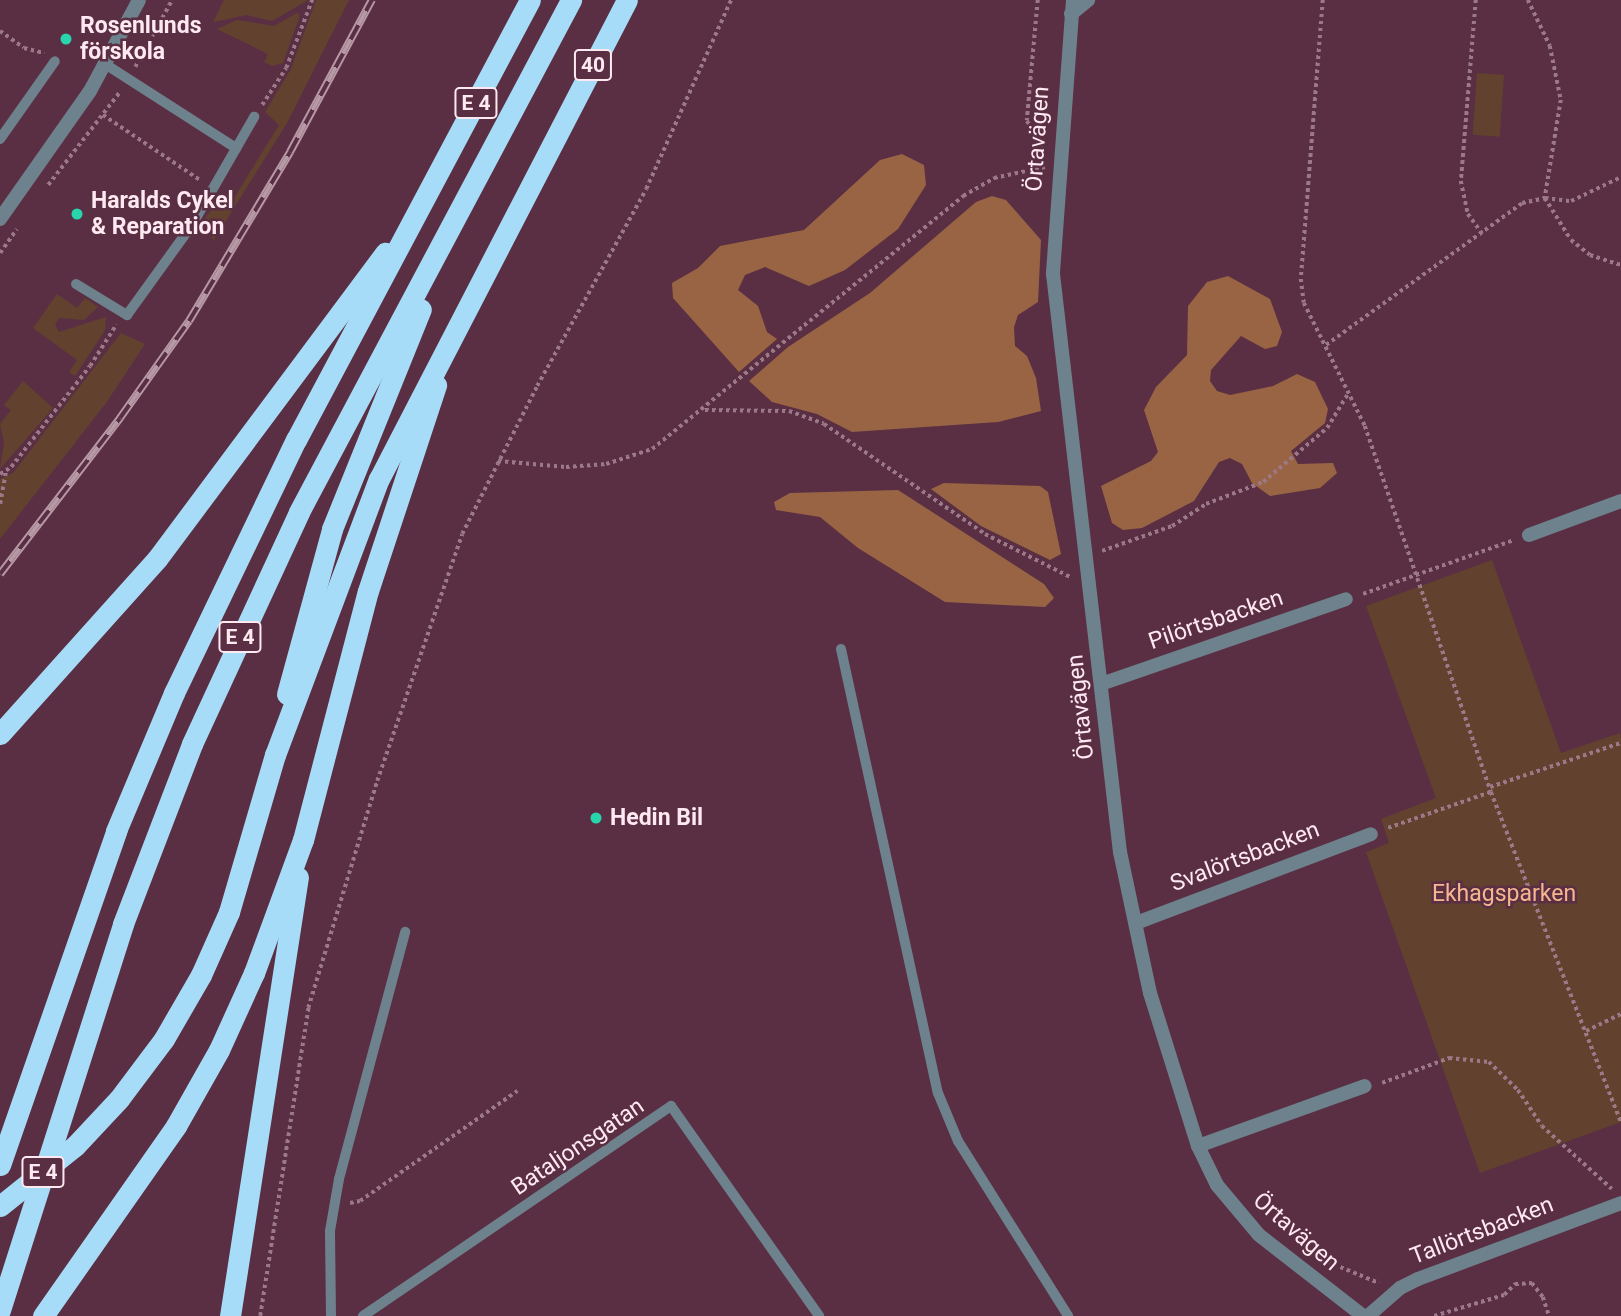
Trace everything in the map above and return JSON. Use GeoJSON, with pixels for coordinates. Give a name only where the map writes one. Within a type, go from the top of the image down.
{"type":"FeatureCollection","features":[{"type":"Feature","properties":{"kind":"highway","name":"E 4"},"geometry":{"type":"LineString","coordinates":[[0,1165],[116,831],[173,693],[284,463],[530,0]]}},
{"type":"Feature","properties":{"kind":"highway","name":"E 4"},"geometry":{"type":"LineString","coordinates":[[0,1310],[114,951],[192,744],[299,512],[571,0]]}},
{"type":"Feature","properties":{"kind":"highway","name":"40"},"geometry":{"type":"LineString","coordinates":[[457,327],[627,0]]}},
{"type":"Feature","properties":{"kind":"highway"},"geometry":{"type":"LineString","coordinates":[[275,754],[294,657],[332,529],[465,200]]}},
{"type":"Feature","properties":{"kind":"highway"},"geometry":{"type":"LineString","coordinates":[[0,734],[157,559],[312,346],[422,206]]}},
{"type":"Feature","properties":{"kind":"highway"},"geometry":{"type":"LineString","coordinates":[[0,1206],[75,1146],[119,1099],[164,1039],[201,975],[229,912],[275,754],[379,479],[457,327]]}},
{"type":"Feature","properties":{"kind":"highway"},"geometry":{"type":"LineString","coordinates":[[43,1316],[156,1158],[202,1082],[254,973],[303,840],[368,591],[457,327]]}},
{"type":"Feature","properties":{"kind":"highway"},"geometry":{"type":"LineString","coordinates":[[230,1316],[303,840]]}},
{"type":"Feature","properties":{"kind":"street"},"geometry":{"type":"LineString","coordinates":[[0,219],[105,65],[139,0]]}},
{"type":"Feature","properties":{"kind":"street","name":"Örtavägen"},"geometry":{"type":"LineString","coordinates":[[1088,0],[1072,7],[1058,166],[1053,274],[1088,556],[1120,852],[1160,1029],[1198,1146],[1236,1212],[1366,1316]]}},
{"type":"Feature","properties":{"kind":"street"},"geometry":{"type":"LineString","coordinates":[[1529,534],[1621,501]]}},
{"type":"Feature","properties":{"kind":"street","name":"Pilörtsbacken"},"geometry":{"type":"LineString","coordinates":[[1101,684],[1346,599]]}},
{"type":"Feature","properties":{"kind":"street","name":"Svalörtsbacken"},"geometry":{"type":"LineString","coordinates":[[1136,923],[1371,834]]}},
{"type":"Feature","properties":{"kind":"street"},"geometry":{"type":"LineString","coordinates":[[1198,1146],[1365,1086]]}},
{"type":"Feature","properties":{"kind":"street","name":"Tallörtsbacken"},"geometry":{"type":"LineString","coordinates":[[1366,1316],[1418,1279],[1621,1203]]}},
{"type":"Feature","properties":{"kind":"lane"},"geometry":{"type":"LineString","coordinates":[[0,139],[55,61]]}},
{"type":"Feature","properties":{"kind":"lane"},"geometry":{"type":"LineString","coordinates":[[105,65],[236,148]]}},
{"type":"Feature","properties":{"kind":"lane"},"geometry":{"type":"LineString","coordinates":[[76,284],[122,315],[192,225],[254,117]]}},
{"type":"Feature","properties":{"kind":"lane"},"geometry":{"type":"LineString","coordinates":[[841,649],[938,1093],[958,1140],[1068,1316]]}},
{"type":"Feature","properties":{"kind":"lane"},"geometry":{"type":"LineString","coordinates":[[331,1316],[327,1283],[334,1206],[405,932]]}},
{"type":"Feature","properties":{"kind":"lane","name":"Bataljonsgatan"},"geometry":{"type":"LineString","coordinates":[[363,1316],[671,1106],[819,1316]]}},
{"type":"Feature","properties":{"kind":"path"},"geometry":{"type":"LineString","coordinates":[[40,196],[128,79],[172,0]]}},
{"type":"Feature","properties":{"kind":"path"},"geometry":{"type":"LineString","coordinates":[[254,117],[286,68],[312,0]]}},
{"type":"Feature","properties":{"kind":"path"},"geometry":{"type":"LineString","coordinates":[[260,1316],[294,1087],[316,983],[419,656],[462,534],[498,461],[646,189],[731,0]]}},
{"type":"Feature","properties":{"kind":"path"},"geometry":{"type":"LineString","coordinates":[[498,461],[566,467],[606,464],[652,449],[963,196],[994,177],[1058,166],[1027,121],[1038,0]]}},
{"type":"Feature","properties":{"kind":"path"},"geometry":{"type":"LineString","coordinates":[[1323,0],[1301,279],[1304,303],[1349,392],[1417,576],[1490,790],[1621,1122]]}},
{"type":"Feature","properties":{"kind":"path"},"geometry":{"type":"LineString","coordinates":[[1476,0],[1461,181],[1468,214],[1482,233]]}},
{"type":"Feature","properties":{"kind":"path"},"geometry":{"type":"LineString","coordinates":[[1528,0],[1550,46],[1561,100],[1545,198],[1571,240],[1590,255],[1621,265]]}},
{"type":"Feature","properties":{"kind":"path"},"geometry":{"type":"LineString","coordinates":[[103,115],[213,188]]}},
{"type":"Feature","properties":{"kind":"path"},"geometry":{"type":"LineString","coordinates":[[1326,345],[1522,203],[1545,198],[1571,201],[1621,177]]}},
{"type":"Feature","properties":{"kind":"path"},"geometry":{"type":"LineString","coordinates":[[0,253],[24,219]]}},
{"type":"Feature","properties":{"kind":"path"},"geometry":{"type":"LineString","coordinates":[[0,474],[6,471],[90,366],[122,315]]}},
{"type":"Feature","properties":{"kind":"path"},"geometry":{"type":"LineString","coordinates":[[1088,556],[1172,526],[1206,505],[1262,482],[1327,428],[1349,392]]}},
{"type":"Feature","properties":{"kind":"path"},"geometry":{"type":"LineString","coordinates":[[703,410],[789,411],[824,424],[985,534],[1068,577],[1090,577]]}},
{"type":"Feature","properties":{"kind":"path"},"geometry":{"type":"LineString","coordinates":[[0,504],[6,471]]}},
{"type":"Feature","properties":{"kind":"path"},"geometry":{"type":"LineString","coordinates":[[1346,599],[1529,534]]}},
{"type":"Feature","properties":{"kind":"path"},"geometry":{"type":"LineString","coordinates":[[1371,834],[1621,743]]}},
{"type":"Feature","properties":{"kind":"path"},"geometry":{"type":"LineString","coordinates":[[1586,1031],[1621,1014]]}},
{"type":"Feature","properties":{"kind":"path"},"geometry":{"type":"LineString","coordinates":[[1365,1086],[1448,1058],[1489,1062],[1518,1090],[1542,1126],[1614,1190]]}},
{"type":"Feature","properties":{"kind":"path"},"geometry":{"type":"LineString","coordinates":[[334,1206],[360,1201],[517,1091]]}},
{"type":"Feature","properties":{"kind":"path"},"geometry":{"type":"LineString","coordinates":[[1312,1254],[1379,1283]]}},
{"type":"Feature","properties":{"kind":"path"},"geometry":{"type":"LineString","coordinates":[[1434,1316],[1504,1295],[1515,1284],[1532,1283],[1543,1297],[1549,1316]]}},
{"type":"Feature","properties":{"kind":"green space"},"geometry":{"type":"Polygon","coordinates":[[[224,0],[308,0],[272,21],[247,15],[213,22],[224,0]]]}},
{"type":"Feature","properties":{"kind":"green space"},"geometry":{"type":"Polygon","coordinates":[[[316,0],[349,0],[287,123],[214,240],[200,228],[202,222],[221,197],[233,200],[279,125],[265,112],[291,69],[316,0]]]}},
{"type":"Feature","properties":{"kind":"green space"},"geometry":{"type":"Polygon","coordinates":[[[297,13],[300,15],[283,63],[272,66],[264,62],[268,54],[217,29],[237,20],[274,26],[297,13]]]}},
{"type":"Feature","properties":{"kind":"green space"},"geometry":{"type":"Polygon","coordinates":[[[1477,73],[1504,75],[1500,137],[1473,135],[1477,73]]]}},
{"type":"Feature","properties":{"kind":"green space"},"geometry":{"type":"Polygon","coordinates":[[[57,294],[77,308],[85,298],[98,307],[84,320],[59,318],[55,325],[59,332],[106,317],[105,330],[75,376],[69,372],[77,360],[33,328],[57,294]]]}},
{"type":"Feature","properties":{"kind":"green space"},"geometry":{"type":"Polygon","coordinates":[[[121,333],[145,344],[106,403],[0,539],[0,479],[13,473],[121,333]]]}},
{"type":"Feature","properties":{"kind":"green space"},"geometry":{"type":"Polygon","coordinates":[[[23,381],[53,408],[0,469],[4,442],[0,424],[11,410],[4,405],[23,381]]]}},
{"type":"Feature","properties":{"kind":"green space","name":"Ekhagsparken"},"geometry":{"type":"Polygon","coordinates":[[[1492,560],[1561,753],[1620,733],[1621,737],[1621,1122],[1480,1173],[1366,852],[1389,843],[1381,819],[1436,798],[1366,606],[1492,560]]]}},
{"type":"Feature","properties":{"kind":"shaded area"},"geometry":{"type":"Polygon","coordinates":[[[902,154],[924,165],[926,185],[898,229],[845,270],[809,286],[765,267],[745,275],[738,290],[758,306],[767,332],[777,339],[739,372],[673,298],[672,283],[698,268],[720,246],[804,230],[880,160],[902,154]]]}},
{"type":"Feature","properties":{"kind":"shaded area"},"geometry":{"type":"Polygon","coordinates":[[[992,196],[1006,200],[1041,240],[1038,302],[1018,315],[1014,327],[1015,346],[1027,356],[1036,378],[1041,411],[998,422],[852,432],[817,414],[772,402],[749,381],[788,347],[870,293],[976,202],[992,196]]]}},
{"type":"Feature","properties":{"kind":"shaded area"},"geometry":{"type":"Polygon","coordinates":[[[1228,276],[1270,299],[1282,332],[1277,346],[1265,349],[1241,336],[1211,370],[1210,381],[1217,391],[1230,395],[1273,386],[1297,374],[1315,382],[1328,409],[1325,423],[1291,451],[1298,464],[1333,463],[1337,473],[1320,488],[1270,496],[1252,483],[1242,464],[1230,458],[1219,462],[1194,501],[1142,528],[1123,530],[1112,523],[1101,486],[1151,461],[1158,452],[1144,410],[1156,387],[1187,355],[1188,306],[1207,282],[1228,276]]]}},
{"type":"Feature","properties":{"kind":"shaded area"},"geometry":{"type":"Polygon","coordinates":[[[944,483],[1040,486],[1048,492],[1061,554],[1050,560],[981,526],[931,489],[944,483]]]}},
{"type":"Feature","properties":{"kind":"shaded area"},"geometry":{"type":"Polygon","coordinates":[[[898,490],[1044,584],[1054,598],[1045,607],[945,602],[858,548],[820,517],[776,510],[774,502],[790,493],[898,490]]]}},
{"type":"Feature","properties":{"kind":"railway"},"geometry":{"type":"LineString","coordinates":[[0,574],[120,418],[189,321],[290,152],[372,0]]}},
{"type":"Feature","properties":{"kind":"place","name":"Rosenlunds förskola"},"geometry":{"type":"Point","coordinates":[66,39]}},
{"type":"Feature","properties":{"kind":"place","name":"Haralds Cykel & Reparation"},"geometry":{"type":"Point","coordinates":[77,214]}},
{"type":"Feature","properties":{"kind":"place","name":"Hedin Bil"},"geometry":{"type":"Point","coordinates":[596,818]}}]}
